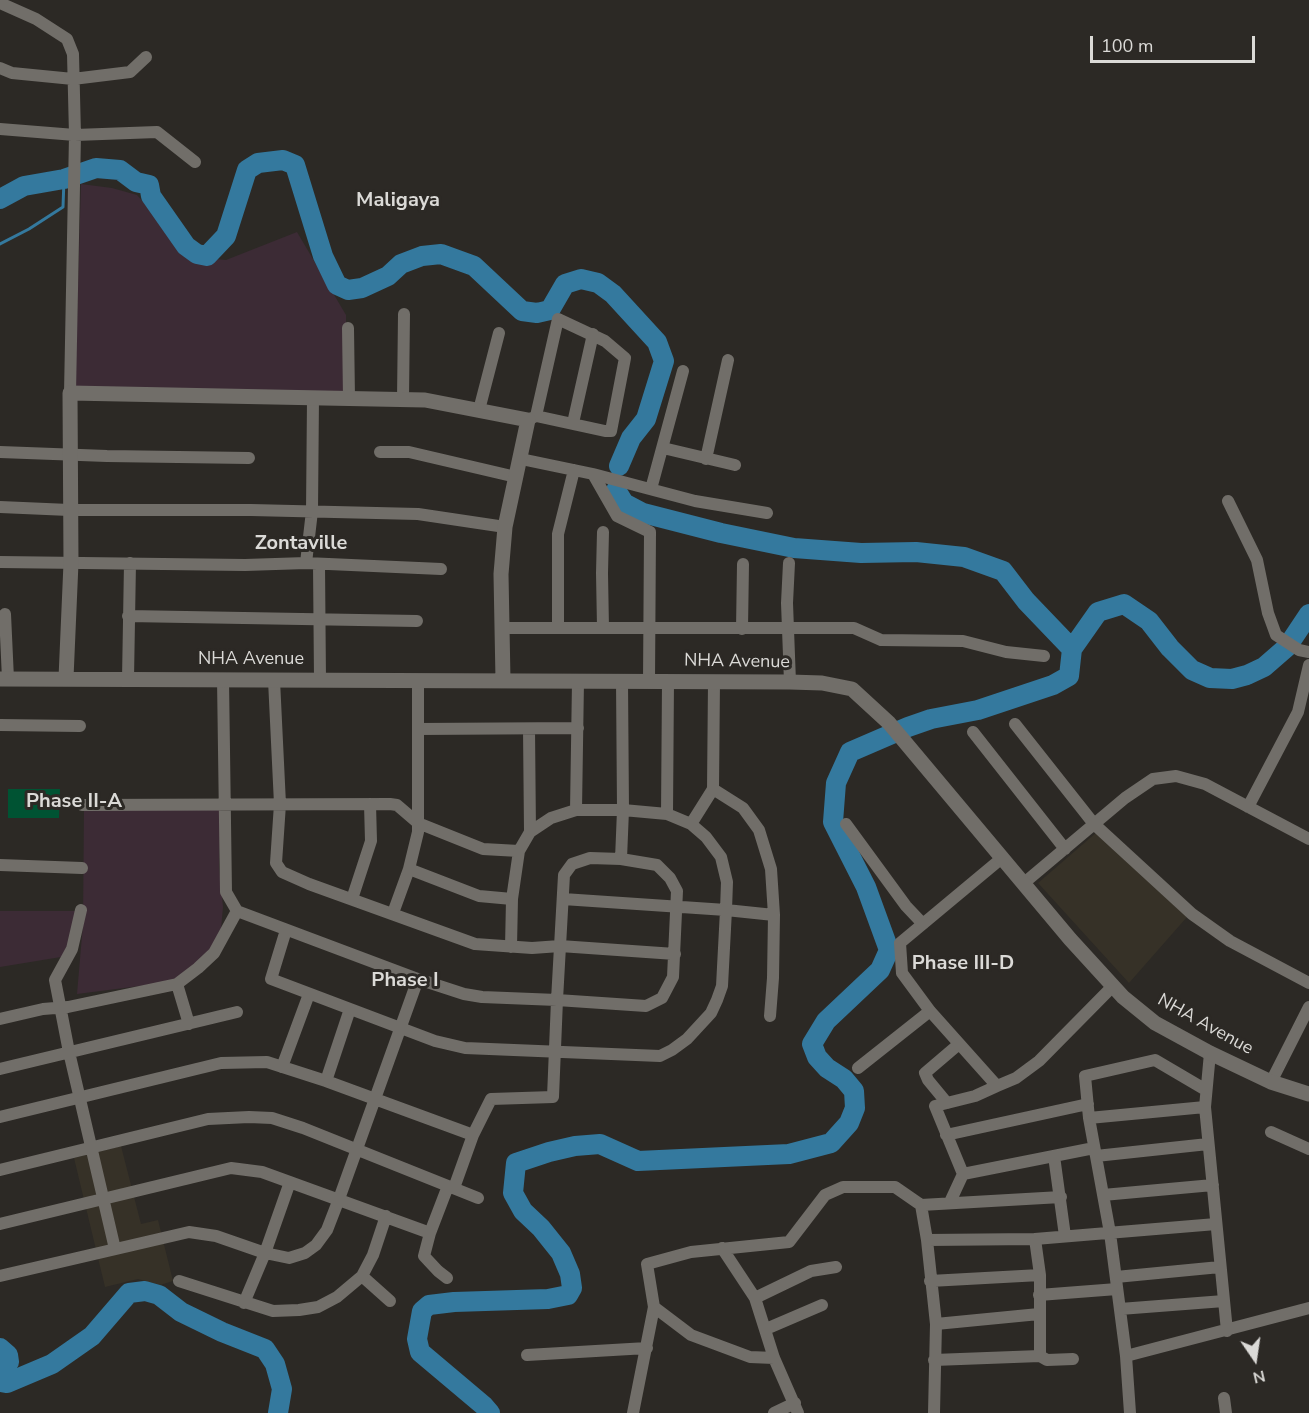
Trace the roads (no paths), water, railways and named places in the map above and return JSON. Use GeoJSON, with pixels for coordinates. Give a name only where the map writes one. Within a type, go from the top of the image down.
{"type":"FeatureCollection","features":[{"type":"Feature","properties":{"kind":"street"},"geometry":{"type":"LineString","coordinates":[[0,3],[36,20],[67,39],[73,54],[75,135],[70,393],[70,563],[66,678]]}},
{"type":"Feature","properties":{"kind":"street"},"geometry":{"type":"LineString","coordinates":[[0,68],[12,73],[73,79],[130,72],[146,57]]}},
{"type":"Feature","properties":{"kind":"street"},"geometry":{"type":"LineString","coordinates":[[0,129],[75,135],[157,132],[195,162]]}},
{"type":"Feature","properties":{"kind":"street"},"geometry":{"type":"LineString","coordinates":[[403,399],[404,314]]}},
{"type":"Feature","properties":{"kind":"street"},"geometry":{"type":"LineString","coordinates":[[70,393],[425,400],[479,410],[532,418],[573,423],[607,432],[612,430],[625,358],[605,341],[558,319],[532,418],[520,459],[505,527],[501,574],[502,680]]}},
{"type":"Feature","properties":{"kind":"street"},"geometry":{"type":"LineString","coordinates":[[348,328],[349,398]]}},
{"type":"Feature","properties":{"kind":"street"},"geometry":{"type":"LineString","coordinates":[[479,410],[499,333]]}},
{"type":"Feature","properties":{"kind":"street"},"geometry":{"type":"LineString","coordinates":[[573,423],[593,334]]}},
{"type":"Feature","properties":{"kind":"street"},"geometry":{"type":"LineString","coordinates":[[706,459],[728,360]]}},
{"type":"Feature","properties":{"kind":"street"},"geometry":{"type":"LineString","coordinates":[[651,489],[683,371]]}},
{"type":"Feature","properties":{"kind":"street"},"geometry":{"type":"LineString","coordinates":[[306,563],[312,512],[313,398]]}},
{"type":"Feature","properties":{"kind":"street"},"geometry":{"type":"LineString","coordinates":[[663,448],[735,465]]}},
{"type":"Feature","properties":{"kind":"street"},"geometry":{"type":"LineString","coordinates":[[0,452],[249,458]]}},
{"type":"Feature","properties":{"kind":"street"},"geometry":{"type":"LineString","coordinates":[[380,453],[409,452],[516,477]]}},
{"type":"Feature","properties":{"kind":"street"},"geometry":{"type":"LineString","coordinates":[[520,459],[594,474],[695,501],[768,513]]}},
{"type":"Feature","properties":{"kind":"street"},"geometry":{"type":"LineString","coordinates":[[558,628],[558,534],[574,470]]}},
{"type":"Feature","properties":{"kind":"street"},"geometry":{"type":"LineString","coordinates":[[594,474],[617,516],[650,532],[649,681]]}},
{"type":"Feature","properties":{"kind":"street"},"geometry":{"type":"LineString","coordinates":[[1228,501],[1257,560],[1268,614],[1276,635],[1304,651]]}},
{"type":"Feature","properties":{"kind":"street"},"geometry":{"type":"LineString","coordinates":[[0,507],[69,510],[418,514],[505,527]]}},
{"type":"Feature","properties":{"kind":"street"},"geometry":{"type":"LineString","coordinates":[[603,532],[603,628]]}},
{"type":"Feature","properties":{"kind":"street"},"geometry":{"type":"LineString","coordinates":[[0,561],[245,565],[306,563],[441,569]]}},
{"type":"Feature","properties":{"kind":"street"},"geometry":{"type":"LineString","coordinates":[[128,679],[130,563]]}},
{"type":"Feature","properties":{"kind":"street"},"geometry":{"type":"LineString","coordinates":[[789,563],[787,603],[790,682]]}},
{"type":"Feature","properties":{"kind":"street"},"geometry":{"type":"LineString","coordinates":[[742,628],[743,564]]}},
{"type":"Feature","properties":{"kind":"street"},"geometry":{"type":"LineString","coordinates":[[319,565],[320,680]]}},
{"type":"Feature","properties":{"kind":"street"},"geometry":{"type":"LineString","coordinates":[[4,679],[5,614]]}},
{"type":"Feature","properties":{"kind":"street"},"geometry":{"type":"LineString","coordinates":[[128,616],[417,621]]}},
{"type":"Feature","properties":{"kind":"street"},"geometry":{"type":"LineString","coordinates":[[502,628],[854,628],[881,640],[963,641],[1006,652],[1044,656]]}},
{"type":"Feature","properties":{"kind":"street"},"geometry":{"type":"LineString","coordinates":[[1248,807],[1298,712],[1309,665]]}},
{"type":"Feature","properties":{"kind":"street","name":"NHA Avenue"},"geometry":{"type":"LineString","coordinates":[[4,679],[790,682],[822,683],[852,689],[889,723],[1112,987],[1155,1023],[1210,1053],[1271,1082],[1309,1094]]}},
{"type":"Feature","properties":{"kind":"street"},"geometry":{"type":"LineString","coordinates":[[223,679],[226,892],[237,911],[464,994],[557,1000],[646,1006],[662,998],[673,977],[677,891],[670,878],[657,865],[621,859],[590,858],[572,864],[564,875],[557,1000],[553,1097],[494,1098],[473,1135],[430,1233],[424,1256],[447,1278]]}},
{"type":"Feature","properties":{"kind":"street"},"geometry":{"type":"LineString","coordinates":[[274,680],[280,804],[276,860],[279,869],[309,884],[476,944],[560,946],[675,954]]}},
{"type":"Feature","properties":{"kind":"street"},"geometry":{"type":"LineString","coordinates":[[393,913],[409,870],[418,832],[418,681]]}},
{"type":"Feature","properties":{"kind":"street"},"geometry":{"type":"LineString","coordinates":[[576,810],[578,681]]}},
{"type":"Feature","properties":{"kind":"street"},"geometry":{"type":"LineString","coordinates":[[621,859],[624,810],[622,681]]}},
{"type":"Feature","properties":{"kind":"street"},"geometry":{"type":"LineString","coordinates":[[667,814],[668,681]]}},
{"type":"Feature","properties":{"kind":"street"},"geometry":{"type":"LineString","coordinates":[[691,824],[713,789],[714,682]]}},
{"type":"Feature","properties":{"kind":"street"},"geometry":{"type":"LineString","coordinates":[[0,724],[80,726]]}},
{"type":"Feature","properties":{"kind":"street"},"geometry":{"type":"LineString","coordinates":[[1015,724],[1095,824],[1192,914],[1230,941],[1309,983]]}},
{"type":"Feature","properties":{"kind":"street"},"geometry":{"type":"LineString","coordinates":[[418,729],[578,728]]}},
{"type":"Feature","properties":{"kind":"street"},"geometry":{"type":"LineString","coordinates":[[529,729],[530,832]]}},
{"type":"Feature","properties":{"kind":"street"},"geometry":{"type":"LineString","coordinates":[[973,732],[1065,849]]}},
{"type":"Feature","properties":{"kind":"street"},"geometry":{"type":"LineString","coordinates":[[1024,883],[1125,798],[1153,779],[1176,776],[1205,784],[1309,839]]}},
{"type":"Feature","properties":{"kind":"street"},"geometry":{"type":"LineString","coordinates":[[713,789],[743,808],[759,830],[771,869],[774,915],[770,1016]]}},
{"type":"Feature","properties":{"kind":"street"},"geometry":{"type":"LineString","coordinates":[[82,804],[370,804],[397,806],[418,823],[483,849],[519,851]]}},
{"type":"Feature","properties":{"kind":"street"},"geometry":{"type":"LineString","coordinates":[[351,899],[371,841],[370,804]]}},
{"type":"Feature","properties":{"kind":"street"},"geometry":{"type":"LineString","coordinates":[[286,930],[271,979],[435,1041],[465,1048],[660,1056],[687,1039],[711,1013],[722,986],[727,882],[721,857],[706,837],[691,824],[667,814],[624,810],[576,810],[551,818],[530,832],[519,851],[512,899],[511,946]]}},
{"type":"Feature","properties":{"kind":"street"},"geometry":{"type":"LineString","coordinates":[[846,824],[906,906],[923,924]]}},
{"type":"Feature","properties":{"kind":"street"},"geometry":{"type":"LineString","coordinates":[[996,1086],[930,1011],[902,974],[900,943],[1002,858]]}},
{"type":"Feature","properties":{"kind":"street"},"geometry":{"type":"LineString","coordinates":[[0,865],[82,868]]}},
{"type":"Feature","properties":{"kind":"street"},"geometry":{"type":"LineString","coordinates":[[409,870],[479,896],[512,899]]}},
{"type":"Feature","properties":{"kind":"street"},"geometry":{"type":"LineString","coordinates":[[563,899],[774,915]]}},
{"type":"Feature","properties":{"kind":"street"},"geometry":{"type":"LineString","coordinates":[[81,910],[72,949],[55,980],[79,1098],[116,1249]]}},
{"type":"Feature","properties":{"kind":"street"},"geometry":{"type":"LineString","coordinates":[[0,1019],[177,984],[214,953],[237,911]]}},
{"type":"Feature","properties":{"kind":"street"},"geometry":{"type":"LineString","coordinates":[[0,1276],[189,1232],[216,1236],[265,1253],[289,1258],[316,1245],[327,1230],[339,1199],[418,979]]}},
{"type":"Feature","properties":{"kind":"street"},"geometry":{"type":"LineString","coordinates":[[177,984],[189,1024]]}},
{"type":"Feature","properties":{"kind":"street"},"geometry":{"type":"LineString","coordinates":[[950,1202],[963,1174],[935,1106],[975,1096],[1016,1078],[1039,1061],[1112,987]]}},
{"type":"Feature","properties":{"kind":"street"},"geometry":{"type":"LineString","coordinates":[[282,1067],[309,994]]}},
{"type":"Feature","properties":{"kind":"street"},"geometry":{"type":"LineString","coordinates":[[1271,1082],[1309,1007]]}},
{"type":"Feature","properties":{"kind":"street"},"geometry":{"type":"LineString","coordinates":[[326,1081],[350,1009]]}},
{"type":"Feature","properties":{"kind":"street"},"geometry":{"type":"LineString","coordinates":[[858,1068],[930,1011]]}},
{"type":"Feature","properties":{"kind":"street"},"geometry":{"type":"LineString","coordinates":[[0,1069],[237,1012]]}},
{"type":"Feature","properties":{"kind":"street"},"geometry":{"type":"LineString","coordinates":[[947,1103],[925,1073],[959,1044]]}},
{"type":"Feature","properties":{"kind":"street"},"geometry":{"type":"LineString","coordinates":[[1210,1053],[1205,1107],[1227,1331]]}},
{"type":"Feature","properties":{"kind":"street"},"geometry":{"type":"LineString","coordinates":[[1130,1413],[1126,1356],[1110,1233],[1089,1118],[1085,1076],[1155,1060],[1206,1090]]}},
{"type":"Feature","properties":{"kind":"street"},"geometry":{"type":"LineString","coordinates":[[0,1117],[221,1063],[267,1062],[374,1098],[473,1135]]}},
{"type":"Feature","properties":{"kind":"street"},"geometry":{"type":"LineString","coordinates":[[946,1135],[1088,1104]]}},
{"type":"Feature","properties":{"kind":"street"},"geometry":{"type":"LineString","coordinates":[[1089,1118],[1205,1107]]}},
{"type":"Feature","properties":{"kind":"street"},"geometry":{"type":"LineString","coordinates":[[0,1170],[208,1119],[230,1116],[272,1119],[303,1128],[478,1198]]}},
{"type":"Feature","properties":{"kind":"street"},"geometry":{"type":"LineString","coordinates":[[1271,1132],[1309,1149]]}},
{"type":"Feature","properties":{"kind":"street"},"geometry":{"type":"LineString","coordinates":[[963,1174],[1054,1155],[1208,1144]]}},
{"type":"Feature","properties":{"kind":"street"},"geometry":{"type":"LineString","coordinates":[[1054,1155],[1065,1236]]}},
{"type":"Feature","properties":{"kind":"street"},"geometry":{"type":"LineString","coordinates":[[0,1224],[231,1168],[262,1172],[430,1233]]}},
{"type":"Feature","properties":{"kind":"street"},"geometry":{"type":"LineString","coordinates":[[244,1303],[265,1253],[290,1182]]}},
{"type":"Feature","properties":{"kind":"street"},"geometry":{"type":"LineString","coordinates":[[1103,1196],[1212,1185]]}},
{"type":"Feature","properties":{"kind":"street"},"geometry":{"type":"LineString","coordinates":[[633,1413],[654,1307],[647,1264],[691,1252],[789,1242],[825,1195],[843,1187],[895,1187],[921,1205],[1061,1197]]}},
{"type":"Feature","properties":{"kind":"street"},"geometry":{"type":"LineString","coordinates":[[921,1205],[936,1324],[934,1413]]}},
{"type":"Feature","properties":{"kind":"street"},"geometry":{"type":"LineString","coordinates":[[179,1281],[273,1311],[318,1307],[337,1297],[362,1275],[373,1255],[386,1216]]}},
{"type":"Feature","properties":{"kind":"street"},"geometry":{"type":"LineString","coordinates":[[927,1240],[1035,1239],[1216,1224]]}},
{"type":"Feature","properties":{"kind":"street"},"geometry":{"type":"LineString","coordinates":[[1035,1239],[1040,1275],[1040,1356]]}},
{"type":"Feature","properties":{"kind":"street"},"geometry":{"type":"LineString","coordinates":[[722,1248],[755,1298],[774,1358],[796,1408],[774,1413]]}},
{"type":"Feature","properties":{"kind":"street"},"geometry":{"type":"LineString","coordinates":[[755,1298],[811,1271],[837,1267]]}},
{"type":"Feature","properties":{"kind":"street"},"geometry":{"type":"LineString","coordinates":[[1039,1295],[1221,1267]]}},
{"type":"Feature","properties":{"kind":"street"},"geometry":{"type":"LineString","coordinates":[[362,1275],[390,1301]]}},
{"type":"Feature","properties":{"kind":"street"},"geometry":{"type":"LineString","coordinates":[[930,1281],[1040,1275]]}},
{"type":"Feature","properties":{"kind":"street"},"geometry":{"type":"LineString","coordinates":[[190,1299],[196,1287]]}},
{"type":"Feature","properties":{"kind":"street"},"geometry":{"type":"LineString","coordinates":[[1120,1310],[1224,1301]]}},
{"type":"Feature","properties":{"kind":"street"},"geometry":{"type":"LineString","coordinates":[[766,1329],[822,1305]]}},
{"type":"Feature","properties":{"kind":"street"},"geometry":{"type":"LineString","coordinates":[[654,1307],[691,1335],[750,1356],[774,1358]]}},
{"type":"Feature","properties":{"kind":"street"},"geometry":{"type":"LineString","coordinates":[[1126,1356],[1309,1308]]}},
{"type":"Feature","properties":{"kind":"street"},"geometry":{"type":"LineString","coordinates":[[936,1324],[1039,1314]]}},
{"type":"Feature","properties":{"kind":"street"},"geometry":{"type":"LineString","coordinates":[[527,1355],[595,1349],[647,1348]]}},
{"type":"Feature","properties":{"kind":"street"},"geometry":{"type":"LineString","coordinates":[[934,1360],[1040,1356],[1047,1360],[1073,1359]]}},
{"type":"Feature","properties":{"kind":"street"},"geometry":{"type":"LineString","coordinates":[[1224,1398],[1226,1413]]}},
{"type":"Feature","properties":{"kind":"waterway"},"geometry":{"type":"LineString","coordinates":[[0,199],[24,186],[64,179],[96,168],[120,170],[136,182],[149,185],[151,196],[186,246],[197,254],[207,256],[226,236],[247,170],[258,163],[283,160],[295,165],[323,256],[337,285],[348,290],[362,288],[388,276],[401,264],[422,256],[441,254],[474,266],[522,311],[537,313],[550,310],[565,284],[581,279],[598,283],[613,294],[657,342],[664,361],[646,419],[631,438],[619,466]]}},
{"type":"Feature","properties":{"kind":"waterway"},"geometry":{"type":"LineString","coordinates":[[0,244],[63,207],[64,179]]}},
{"type":"Feature","properties":{"kind":"waterway"},"geometry":{"type":"LineString","coordinates":[[616,490],[624,503],[643,513],[721,533],[794,548],[861,553],[916,552],[964,557],[1003,571],[1026,601],[1072,649]]}},
{"type":"Feature","properties":{"kind":"waterway"},"geometry":{"type":"LineString","coordinates":[[490,1413],[420,1352],[417,1339],[422,1311],[429,1305],[548,1299],[568,1295],[572,1288],[570,1274],[561,1253],[541,1228],[523,1211],[513,1193],[516,1163],[575,1146],[600,1144],[638,1161],[789,1154],[831,1143],[849,1123],[855,1108],[854,1091],[844,1079],[827,1068],[817,1057],[812,1044],[826,1021],[880,970],[889,950],[866,887],[833,822],[836,783],[850,752],[931,719],[978,710],[1053,685],[1069,676],[1072,649],[1098,612],[1124,604],[1149,621],[1170,648],[1192,670],[1210,678],[1232,679],[1264,667],[1287,647],[1309,614]]}},
{"type":"Feature","properties":{"kind":"waterway"},"geometry":{"type":"LineString","coordinates":[[0,1382],[7,1383],[52,1364],[92,1336],[129,1293],[145,1291],[159,1295],[181,1312],[222,1332],[265,1349],[275,1364],[282,1389],[278,1413]]}},
{"type":"Feature","properties":{"kind":"waterway"},"geometry":{"type":"LineString","coordinates":[[0,1348],[8,1355],[9,1362],[0,1371]]}},
{"type":"Feature","properties":{"kind":"district","name":"Maligaya"},"geometry":{"type":"Point","coordinates":[398,201]}},
{"type":"Feature","properties":{"kind":"district","name":"Zontaville"},"geometry":{"type":"Point","coordinates":[301,544]}},
{"type":"Feature","properties":{"kind":"district","name":"Phase II-A"},"geometry":{"type":"Point","coordinates":[74,802]}},
{"type":"Feature","properties":{"kind":"district","name":"Phase III-D"},"geometry":{"type":"Point","coordinates":[963,964]}},
{"type":"Feature","properties":{"kind":"district","name":"Phase I"},"geometry":{"type":"Point","coordinates":[405,981]}}]}
